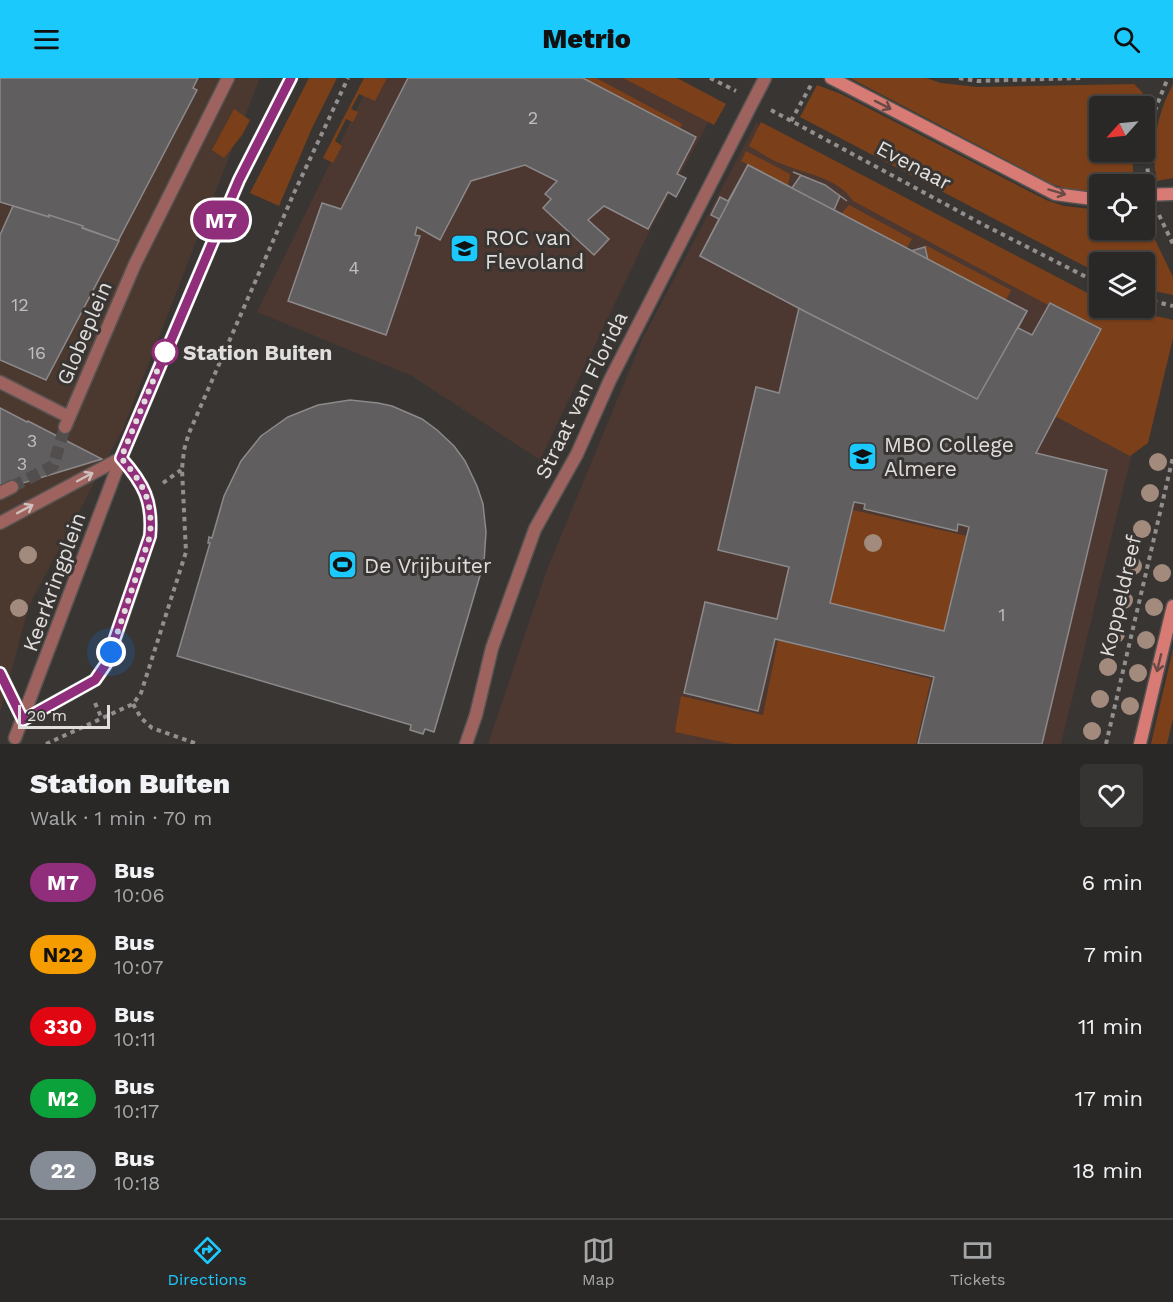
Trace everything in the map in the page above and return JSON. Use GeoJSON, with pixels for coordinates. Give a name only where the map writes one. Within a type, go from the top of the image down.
{"type":"FeatureCollection","features":[{"type":"Feature","properties":{"kind":"main road","name":"Evenaar"},"geometry":{"type":"LineString","coordinates":[[831,78],[1055,194],[1089,199]]}},
{"type":"Feature","properties":{"kind":"main road"},"geometry":{"type":"LineString","coordinates":[[1155,194],[1173,194]]}},
{"type":"Feature","properties":{"kind":"main road"},"geometry":{"type":"LineString","coordinates":[[1140,744],[1173,606]]}},
{"type":"Feature","properties":{"kind":"street","name":"Globeplein"},"geometry":{"type":"LineString","coordinates":[[0,382],[67,422],[135,264],[228,78]]}},
{"type":"Feature","properties":{"kind":"street"},"geometry":{"type":"LineString","coordinates":[[0,673],[23,720],[95,680],[106,664],[150,536],[152,520],[147,495],[137,476],[121,458],[239,180],[291,78]]}},
{"type":"Feature","properties":{"kind":"street","name":"Straat van Florida"},"geometry":{"type":"LineString","coordinates":[[466,744],[476,715],[492,648],[536,529],[577,454],[609,380],[765,78]]}},
{"type":"Feature","properties":{"kind":"street","name":"Keerkringplein"},"geometry":{"type":"LineString","coordinates":[[0,523],[121,458]]}},
{"type":"Feature","properties":{"kind":"street","name":"Keerkringplein"},"geometry":{"type":"LineString","coordinates":[[15,738],[121,458]]}},
{"type":"Feature","properties":{"kind":"street"},"geometry":{"type":"LineString","coordinates":[[0,493],[12,487]]}},
{"type":"Feature","properties":{"kind":"path"},"geometry":{"type":"LineString","coordinates":[[45,744],[133,704],[141,693],[184,565],[187,539],[182,469],[189,433],[294,193],[348,78]]}},
{"type":"Feature","properties":{"kind":"path","name":"Evenaar"},"geometry":{"type":"LineString","coordinates":[[711,78],[984,225],[1089,278]]}},
{"type":"Feature","properties":{"kind":"path"},"geometry":{"type":"LineString","coordinates":[[791,121],[815,78]]}},
{"type":"Feature","properties":{"kind":"path"},"geometry":{"type":"LineString","coordinates":[[959,78],[1082,78]]}},
{"type":"Feature","properties":{"kind":"path"},"geometry":{"type":"LineString","coordinates":[[1146,174],[1145,155],[1152,116],[1168,78]]}},
{"type":"Feature","properties":{"kind":"path"},"geometry":{"type":"LineString","coordinates":[[1155,209],[1173,244]]}},
{"type":"Feature","properties":{"kind":"path"},"geometry":{"type":"LineString","coordinates":[[1155,302],[1173,306]]}},
{"type":"Feature","properties":{"kind":"path","name":"Koppeldreef"},"geometry":{"type":"LineString","coordinates":[[1106,744],[1173,458]]}},
{"type":"Feature","properties":{"kind":"path"},"geometry":{"type":"LineString","coordinates":[[133,704],[141,718],[152,728],[197,744]]}},
{"type":"Feature","properties":{"kind":"shaded area"},"geometry":{"type":"Polygon","coordinates":[[[0,78],[260,78],[123,429],[29,606],[0,713],[0,78]]]}},
{"type":"Feature","properties":{"kind":"shaded area"},"geometry":{"type":"Polygon","coordinates":[[[309,78],[337,78],[312,128],[279,206],[250,193],[309,78]]]}},
{"type":"Feature","properties":{"kind":"shaded area"},"geometry":{"type":"Polygon","coordinates":[[[364,78],[387,78],[375,101],[359,94],[351,109],[358,112],[353,122],[346,119],[335,141],[342,146],[333,163],[323,158],[364,78]]]}},
{"type":"Feature","properties":{"kind":"shaded area","name":"ROC van Flevoland"},"geometry":{"type":"Polygon","coordinates":[[[372,78],[674,78],[720,101],[650,230],[540,460],[412,376],[257,312],[372,78]]]}},
{"type":"Feature","properties":{"kind":"shaded area"},"geometry":{"type":"Polygon","coordinates":[[[584,78],[596,78],[682,124],[680,128],[584,78]]]}},
{"type":"Feature","properties":{"kind":"shaded area"},"geometry":{"type":"Polygon","coordinates":[[[623,78],[677,78],[726,104],[714,125],[623,78]]]}},
{"type":"Feature","properties":{"kind":"shaded area"},"geometry":{"type":"Polygon","coordinates":[[[850,78],[926,78],[941,83],[977,87],[1134,84],[1143,93],[1142,96],[1089,96],[1089,162],[1133,162],[1133,174],[1089,174],[1089,192],[1075,191],[1052,184],[850,78]]]}},
{"type":"Feature","properties":{"kind":"shaded area"},"geometry":{"type":"Polygon","coordinates":[[[1173,84],[1173,178],[1157,181],[1154,162],[1156,131],[1167,95],[1173,84]]]}},
{"type":"Feature","properties":{"kind":"shaded area"},"geometry":{"type":"Polygon","coordinates":[[[817,85],[841,94],[1046,200],[1064,206],[1089,209],[1089,240],[1155,240],[1173,277],[1173,295],[1155,291],[1155,252],[1089,252],[1089,268],[800,117],[817,85]]]}},
{"type":"Feature","properties":{"kind":"shaded area"},"geometry":{"type":"Polygon","coordinates":[[[234,109],[250,120],[242,135],[224,158],[212,150],[234,109]]]}},
{"type":"Feature","properties":{"kind":"shaded area"},"geometry":{"type":"Polygon","coordinates":[[[761,122],[1089,294],[1089,318],[1155,318],[1155,316],[1173,320],[1173,338],[1148,443],[1130,456],[1055,416],[1101,329],[1050,302],[1048,305],[853,201],[847,193],[831,182],[778,162],[749,146],[761,122]]]}},
{"type":"Feature","properties":{"kind":"shaded area","name":"MBO College Almere"},"geometry":{"type":"Polygon","coordinates":[[[756,123],[1089,300],[1089,318],[1122,318],[1160,338],[1061,744],[488,744],[546,572],[642,340],[756,123]]]}},
{"type":"Feature","properties":{"kind":"shaded area"},"geometry":{"type":"Polygon","coordinates":[[[746,151],[790,174],[788,186],[741,161],[746,151]]]}},
{"type":"Feature","properties":{"kind":"shaded area"},"geometry":{"type":"Polygon","coordinates":[[[849,205],[912,239],[907,248],[841,214],[849,205]]]}},
{"type":"Feature","properties":{"kind":"shaded area"},"geometry":{"type":"Polygon","coordinates":[[[925,245],[1011,290],[1006,300],[929,260],[925,245]]]}},
{"type":"Feature","properties":{"kind":"shaded area"},"geometry":{"type":"Polygon","coordinates":[[[853,510],[967,536],[944,631],[830,603],[853,510]]]}},
{"type":"Feature","properties":{"kind":"shaded area"},"geometry":{"type":"Polygon","coordinates":[[[778,640],[931,679],[916,744],[732,744],[675,732],[681,696],[763,715],[778,640]]]}},
{"type":"Feature","properties":{"kind":"shaded area"},"geometry":{"type":"Polygon","coordinates":[[[1173,649],[1173,718],[1167,744],[1151,744],[1173,649]]]}},
{"type":"Feature","properties":{"kind":"building"},"geometry":{"type":"Polygon","coordinates":[[[0,78],[198,78],[193,88],[197,90],[118,241],[49,215],[49,217],[0,202],[0,78]]]}},
{"type":"Feature","properties":{"kind":"building"},"geometry":{"type":"Polygon","coordinates":[[[408,78],[583,78],[696,137],[677,174],[686,178],[676,197],[668,192],[648,229],[604,206],[588,220],[609,239],[594,255],[543,208],[551,199],[545,194],[557,181],[525,165],[471,181],[440,240],[417,227],[415,235],[420,236],[386,335],[288,301],[322,203],[341,209],[408,78]]]}},
{"type":"Feature","properties":{"kind":"building"},"geometry":{"type":"Polygon","coordinates":[[[748,165],[792,188],[801,175],[825,185],[847,201],[840,196],[834,210],[911,251],[925,247],[928,260],[1027,311],[1018,328],[1032,335],[1050,303],[1101,329],[1036,453],[1107,470],[1042,744],[918,744],[934,677],[775,639],[758,711],[684,693],[705,602],[777,619],[789,567],[718,550],[756,387],[779,393],[799,308],[700,256],[719,219],[711,215],[720,197],[728,201],[748,165]],[[854,502],[830,603],[944,631],[969,527],[958,524],[957,531],[864,509],[865,504],[854,502]]]}},
{"type":"Feature","properties":{"kind":"building"},"geometry":{"type":"Polygon","coordinates":[[[748,165],[1027,311],[977,399],[700,256],[748,165]]]}},
{"type":"Feature","properties":{"kind":"building"},"geometry":{"type":"Polygon","coordinates":[[[13,206],[83,226],[82,228],[119,241],[46,380],[0,360],[0,235],[13,206]]]}},
{"type":"Feature","properties":{"kind":"building","name":"De Vrijbuiter"},"geometry":{"type":"Polygon","coordinates":[[[350,400],[392,406],[422,419],[437,430],[454,446],[465,461],[483,504],[486,532],[484,562],[434,732],[425,729],[423,734],[410,730],[411,725],[177,656],[210,543],[208,543],[209,537],[212,538],[224,496],[241,461],[261,436],[288,417],[318,405],[350,400]]]}},
{"type":"Feature","properties":{"kind":"building"},"geometry":{"type":"Polygon","coordinates":[[[0,408],[28,421],[102,459],[0,490],[0,408]]]}},
{"type":"Feature","properties":{"kind":"tunnel"},"geometry":{"type":"LineString","coordinates":[[12,487],[53,466],[65,427]]}},
{"type":"Feature","properties":{"kind":"bus line","name":"M7"},"geometry":{"type":"LineString","coordinates":[[0,673],[23,720],[95,680],[106,664],[150,536],[152,520],[147,495],[137,476],[121,458],[239,180],[291,78]]}},
{"type":"Feature","properties":{"kind":"place","name":"ROC van Flevoland"},"geometry":{"type":"Point","coordinates":[464,249]}},
{"type":"Feature","properties":{"kind":"place","name":"Station Buiten"},"geometry":{"type":"Point","coordinates":[165,352]}},
{"type":"Feature","properties":{"kind":"place","name":"MBO College Almere"},"geometry":{"type":"Point","coordinates":[863,456]}},
{"type":"Feature","properties":{"kind":"place","name":"De Vrijbuiter"},"geometry":{"type":"Point","coordinates":[343,565]}},
{"type":"Feature","properties":{"kind":"route"},"geometry":{"type":"LineString","coordinates":[[111,652],[150,536],[152,520],[147,495],[137,476],[121,458],[165,352]]}}]}
